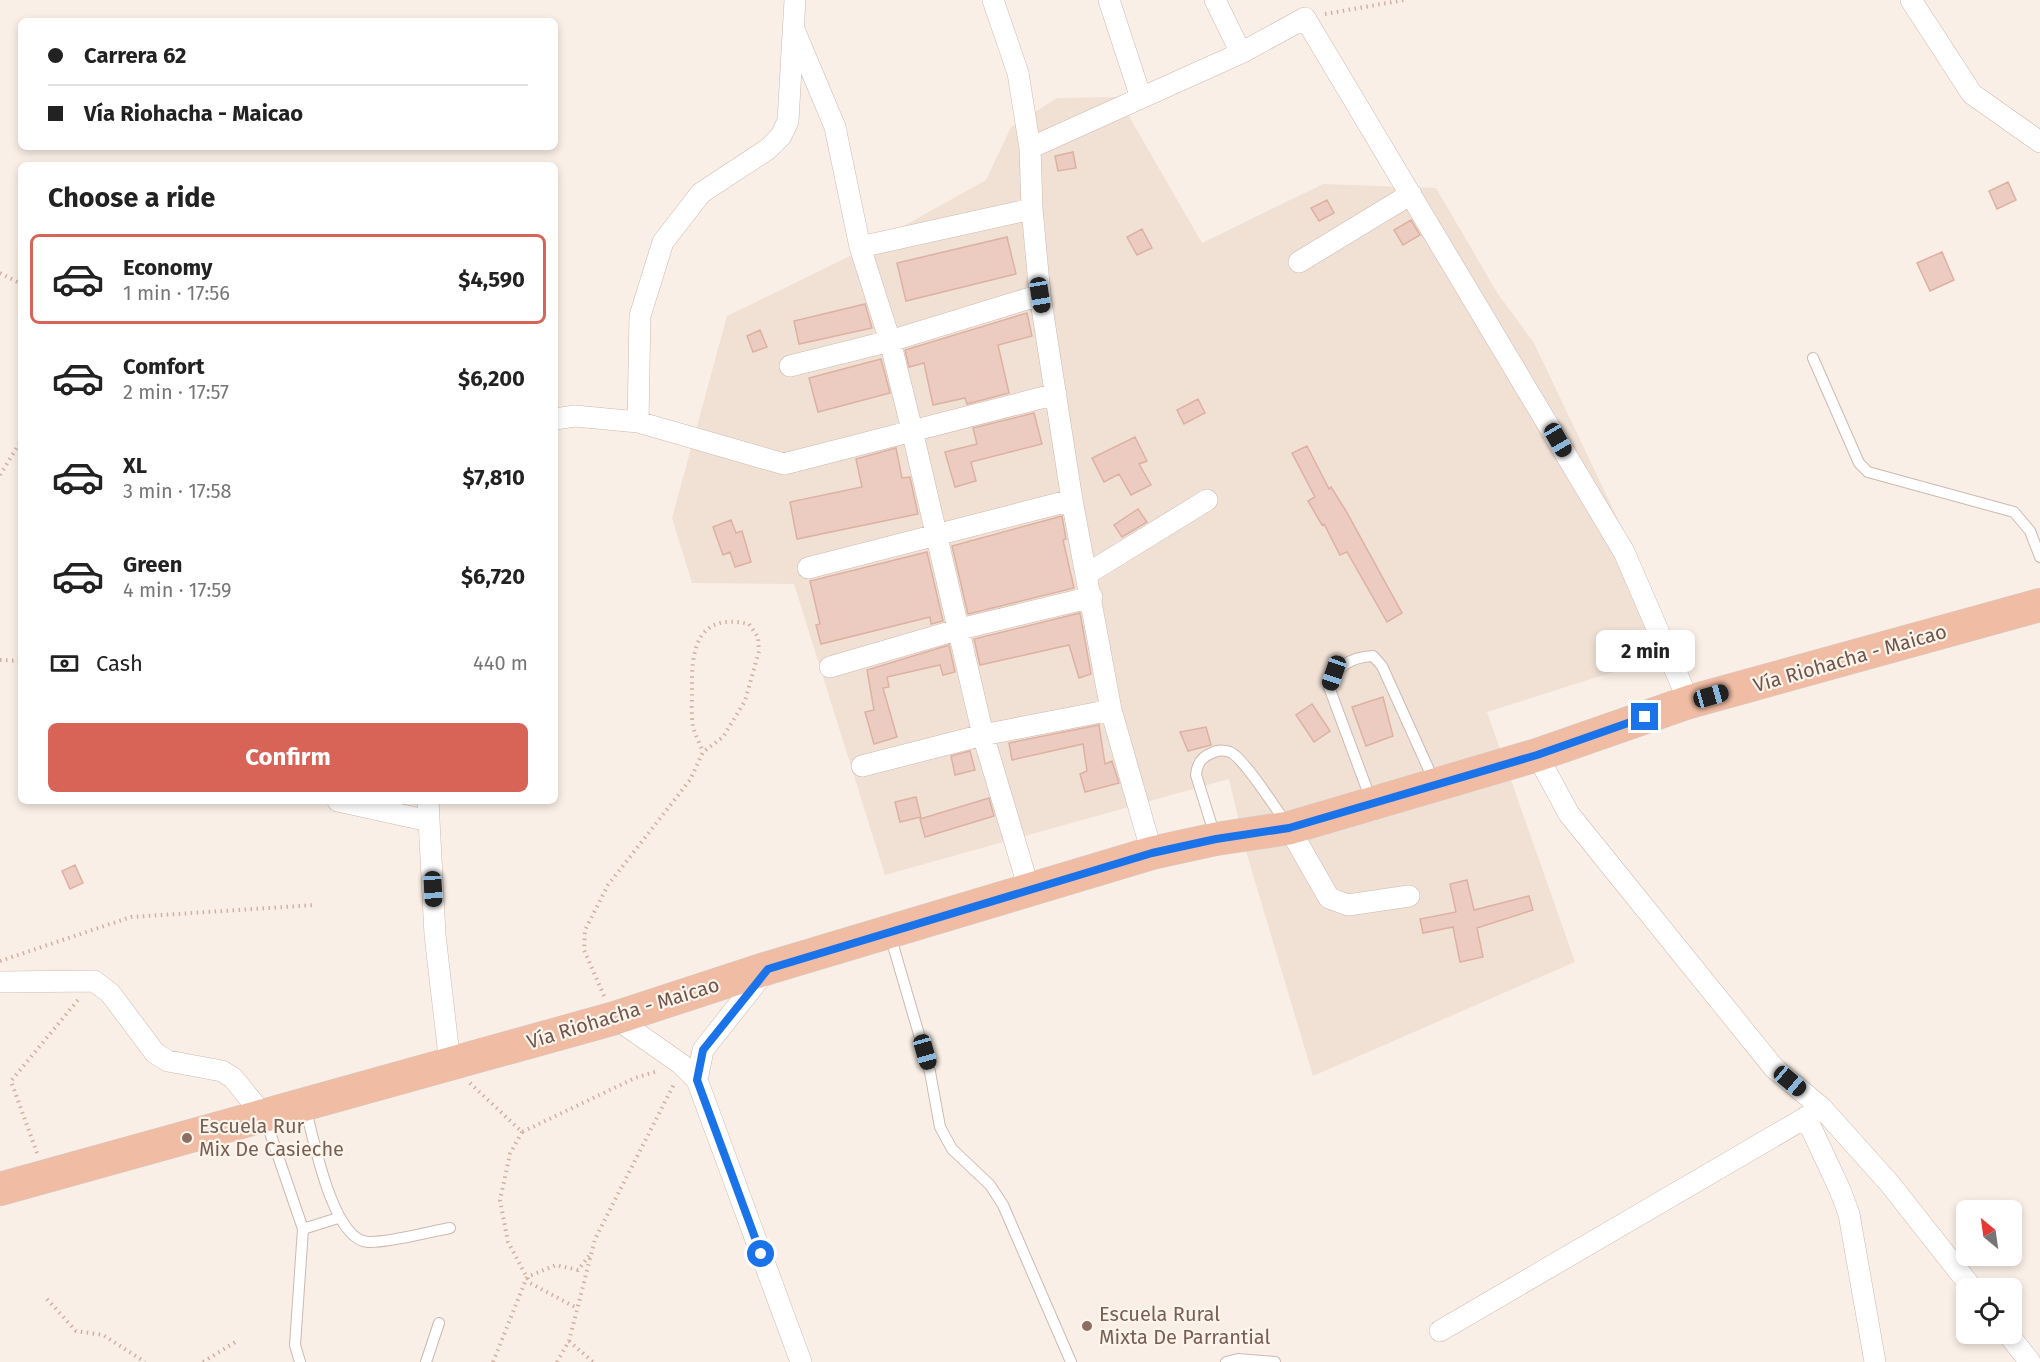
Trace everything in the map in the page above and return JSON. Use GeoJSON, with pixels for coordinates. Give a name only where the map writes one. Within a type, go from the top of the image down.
{"type":"FeatureCollection","features":[{"type":"Feature","properties":{"kind":"highway","name":"Vía Riohacha - Maicao"},"geometry":{"type":"LineString","coordinates":[[0,1190],[615,1018],[768,969],[1152,853],[1216,839],[1289,828],[1537,755],[1689,702],[2040,605]]}},
{"type":"Feature","properties":{"kind":"street"},"geometry":{"type":"LineString","coordinates":[[638,422],[640,316],[663,242],[701,193],[768,149],[781,136],[788,121],[795,0]]}},
{"type":"Feature","properties":{"kind":"street"},"geometry":{"type":"LineString","coordinates":[[993,0],[1018,73],[1030,148],[1032,208],[1040,295],[1072,500],[1092,597],[1111,710],[1152,853]]}},
{"type":"Feature","properties":{"kind":"street"},"geometry":{"type":"LineString","coordinates":[[1109,0],[1141,98]]}},
{"type":"Feature","properties":{"kind":"street"},"geometry":{"type":"LineString","coordinates":[[1215,0],[1241,53]]}},
{"type":"Feature","properties":{"kind":"street"},"geometry":{"type":"LineString","coordinates":[[1911,0],[1972,94],[2040,142]]}},
{"type":"Feature","properties":{"kind":"street"},"geometry":{"type":"LineString","coordinates":[[1030,148],[1241,53],[1305,18],[1624,552],[1689,702]]}},
{"type":"Feature","properties":{"kind":"street"},"geometry":{"type":"LineString","coordinates":[[793,27],[835,127],[860,247],[890,341],[960,629],[983,735],[1029,889]]}},
{"type":"Feature","properties":{"kind":"street"},"geometry":{"type":"LineString","coordinates":[[1299,262],[1411,194]]}},
{"type":"Feature","properties":{"kind":"street"},"geometry":{"type":"LineString","coordinates":[[860,247],[1032,208]]}},
{"type":"Feature","properties":{"kind":"street"},"geometry":{"type":"LineString","coordinates":[[790,366],[890,341],[1040,295]]}},
{"type":"Feature","properties":{"kind":"street"},"geometry":{"type":"LineString","coordinates":[[558,419],[575,417],[638,422],[784,464],[1056,393]]}},
{"type":"Feature","properties":{"kind":"street"},"geometry":{"type":"LineString","coordinates":[[808,568],[1072,500]]}},
{"type":"Feature","properties":{"kind":"street"},"geometry":{"type":"LineString","coordinates":[[1087,574],[1207,500]]}},
{"type":"Feature","properties":{"kind":"street"},"geometry":{"type":"LineString","coordinates":[[830,667],[960,629],[1092,597]]}},
{"type":"Feature","properties":{"kind":"street"},"geometry":{"type":"LineString","coordinates":[[862,766],[983,735],[1111,710]]}},
{"type":"Feature","properties":{"kind":"street"},"geometry":{"type":"LineString","coordinates":[[1537,755],[1569,814],[1774,1068],[1814,1112],[1890,1184],[1964,1278]]}},
{"type":"Feature","properties":{"kind":"street"},"geometry":{"type":"LineString","coordinates":[[365,804],[429,811],[435,935],[450,1064]]}},
{"type":"Feature","properties":{"kind":"street"},"geometry":{"type":"LineString","coordinates":[[1289,828],[1329,898],[1348,905],[1409,896]]}},
{"type":"Feature","properties":{"kind":"street"},"geometry":{"type":"LineString","coordinates":[[697,1080],[703,1050],[768,969]]}},
{"type":"Feature","properties":{"kind":"street"},"geometry":{"type":"LineString","coordinates":[[0,982],[94,981],[110,993],[155,1053],[168,1061],[222,1071],[233,1078],[264,1116]]}},
{"type":"Feature","properties":{"kind":"street"},"geometry":{"type":"LineString","coordinates":[[615,1018],[681,1064],[697,1080],[801,1362]]}},
{"type":"Feature","properties":{"kind":"street"},"geometry":{"type":"LineString","coordinates":[[1440,1331],[1814,1112]]}},
{"type":"Feature","properties":{"kind":"street"},"geometry":{"type":"LineString","coordinates":[[1814,1112],[1849,1214],[1875,1362]]}},
{"type":"Feature","properties":{"kind":"street"},"geometry":{"type":"LineString","coordinates":[[2016,1344],[2030,1362]]}},
{"type":"Feature","properties":{"kind":"lane"},"geometry":{"type":"LineString","coordinates":[[1813,358],[1859,463],[1868,472],[2014,512],[2030,531],[2040,557]]}},
{"type":"Feature","properties":{"kind":"lane"},"geometry":{"type":"LineString","coordinates":[[1372,803],[1329,687],[1334,673],[1358,656],[1373,656],[1382,666],[1436,784]]}},
{"type":"Feature","properties":{"kind":"lane"},"geometry":{"type":"LineString","coordinates":[[1216,839],[1197,774],[1197,765],[1206,756],[1218,750],[1231,752],[1241,761],[1289,828]]}},
{"type":"Feature","properties":{"kind":"lane"},"geometry":{"type":"LineString","coordinates":[[889,932],[930,1072],[940,1127],[952,1149],[990,1185],[1003,1205],[1071,1362]]}},
{"type":"Feature","properties":{"kind":"lane"},"geometry":{"type":"LineString","coordinates":[[304,1105],[338,1218],[354,1238],[368,1242],[450,1228]]}},
{"type":"Feature","properties":{"kind":"lane"},"geometry":{"type":"LineString","coordinates":[[264,1116],[303,1229],[295,1345],[300,1362]]}},
{"type":"Feature","properties":{"kind":"lane"},"geometry":{"type":"LineString","coordinates":[[303,1229],[338,1218]]}},
{"type":"Feature","properties":{"kind":"lane"},"geometry":{"type":"LineString","coordinates":[[426,1362],[440,1323]]}},
{"type":"Feature","properties":{"kind":"lane"},"geometry":{"type":"LineString","coordinates":[[1226,1362],[1238,1359],[1275,1362]]}},
{"type":"Feature","properties":{"kind":"path"},"geometry":{"type":"LineString","coordinates":[[1305,18],[1404,0]]}},
{"type":"Feature","properties":{"kind":"path"},"geometry":{"type":"LineString","coordinates":[[0,273],[18,282]]}},
{"type":"Feature","properties":{"kind":"path"},"geometry":{"type":"LineString","coordinates":[[0,475],[18,446]]}},
{"type":"Feature","properties":{"kind":"path"},"geometry":{"type":"LineString","coordinates":[[615,1018],[584,950],[585,930],[608,885],[690,780],[703,752],[723,738],[745,701],[759,651],[759,637],[749,624],[730,620],[712,625],[697,643],[691,669],[693,725],[703,752]]}},
{"type":"Feature","properties":{"kind":"path"},"geometry":{"type":"LineString","coordinates":[[0,660],[18,661]]}},
{"type":"Feature","properties":{"kind":"path"},"geometry":{"type":"LineString","coordinates":[[0,961],[131,917],[315,905]]}},
{"type":"Feature","properties":{"kind":"path"},"geometry":{"type":"LineString","coordinates":[[45,1176],[11,1081],[94,981]]}},
{"type":"Feature","properties":{"kind":"path"},"geometry":{"type":"LineString","coordinates":[[450,1064],[522,1132]]}},
{"type":"Feature","properties":{"kind":"path"},"geometry":{"type":"LineString","coordinates":[[577,1308],[530,1283],[508,1242],[500,1200],[510,1154],[522,1132],[635,1078],[681,1064]]}},
{"type":"Feature","properties":{"kind":"path"},"geometry":{"type":"LineString","coordinates":[[557,1362],[569,1341],[595,1239],[671,1092],[681,1064]]}},
{"type":"Feature","properties":{"kind":"path"},"geometry":{"type":"LineString","coordinates":[[493,1362],[527,1277],[556,1266],[578,1270],[591,1253]]}},
{"type":"Feature","properties":{"kind":"path"},"geometry":{"type":"LineString","coordinates":[[47,1299],[76,1330],[103,1335],[145,1362]]}},
{"type":"Feature","properties":{"kind":"path"},"geometry":{"type":"LineString","coordinates":[[203,1362],[237,1341]]}},
{"type":"Feature","properties":{"kind":"path"},"geometry":{"type":"LineString","coordinates":[[569,1341],[593,1362]]}},
{"type":"Feature","properties":{"kind":"shaded area"},"geometry":{"type":"Polygon","coordinates":[[[1118,97],[1202,243],[1323,184],[1436,188],[1498,294],[1534,343],[1656,599],[1667,655],[1487,712],[1575,962],[1313,1076],[1245,848],[1229,779],[885,875],[794,584],[692,583],[672,518],[727,316],[848,257],[986,180],[1011,127],[1057,98],[1118,97]]]}},
{"type":"Feature","properties":{"kind":"building"},"geometry":{"type":"Polygon","coordinates":[[[1073,152],[1076,168],[1058,171],[1055,156],[1073,152]]]}},
{"type":"Feature","properties":{"kind":"building"},"geometry":{"type":"Polygon","coordinates":[[[2008,182],[2016,200],[1997,209],[1989,191],[2008,182]]]}},
{"type":"Feature","properties":{"kind":"building"},"geometry":{"type":"Polygon","coordinates":[[[1327,200],[1334,213],[1319,221],[1311,208],[1327,200]]]}},
{"type":"Feature","properties":{"kind":"building"},"geometry":{"type":"Polygon","coordinates":[[[1411,220],[1420,235],[1403,245],[1394,230],[1411,220]]]}},
{"type":"Feature","properties":{"kind":"building"},"geometry":{"type":"Polygon","coordinates":[[[1142,229],[1152,248],[1137,255],[1127,237],[1142,229]]]}},
{"type":"Feature","properties":{"kind":"building"},"geometry":{"type":"Polygon","coordinates":[[[1007,237],[1016,274],[906,301],[897,263],[1007,237]]]}},
{"type":"Feature","properties":{"kind":"building"},"geometry":{"type":"Polygon","coordinates":[[[1942,252],[1954,280],[1930,291],[1917,263],[1942,252]]]}},
{"type":"Feature","properties":{"kind":"building"},"geometry":{"type":"Polygon","coordinates":[[[865,304],[872,328],[799,344],[794,321],[865,304]]]}},
{"type":"Feature","properties":{"kind":"building"},"geometry":{"type":"Polygon","coordinates":[[[1027,313],[1032,336],[998,345],[1009,393],[967,404],[965,398],[933,405],[924,363],[909,367],[905,350],[1027,313]]]}},
{"type":"Feature","properties":{"kind":"building"},"geometry":{"type":"Polygon","coordinates":[[[760,330],[767,347],[753,352],[747,336],[760,330]]]}},
{"type":"Feature","properties":{"kind":"building"},"geometry":{"type":"Polygon","coordinates":[[[881,359],[890,393],[818,412],[809,378],[881,359]]]}},
{"type":"Feature","properties":{"kind":"building"},"geometry":{"type":"Polygon","coordinates":[[[1198,399],[1205,413],[1184,424],[1177,410],[1198,399]]]}},
{"type":"Feature","properties":{"kind":"building"},"geometry":{"type":"Polygon","coordinates":[[[1034,413],[1042,444],[971,462],[976,481],[955,487],[945,452],[977,444],[973,428],[1034,413]]]}},
{"type":"Feature","properties":{"kind":"building"},"geometry":{"type":"Polygon","coordinates":[[[1135,437],[1147,461],[1139,464],[1151,485],[1131,495],[1119,474],[1104,482],[1092,458],[1135,437]]]}},
{"type":"Feature","properties":{"kind":"building"},"geometry":{"type":"Polygon","coordinates":[[[1307,446],[1329,489],[1331,487],[1346,511],[1402,613],[1387,622],[1347,552],[1340,555],[1324,524],[1322,525],[1308,501],[1315,497],[1292,453],[1307,446]]]}},
{"type":"Feature","properties":{"kind":"building"},"geometry":{"type":"Polygon","coordinates":[[[896,448],[902,478],[910,477],[918,514],[797,539],[790,502],[862,487],[856,459],[896,448]]]}},
{"type":"Feature","properties":{"kind":"building"},"geometry":{"type":"Polygon","coordinates":[[[1138,509],[1147,522],[1122,537],[1114,525],[1138,509]]]}},
{"type":"Feature","properties":{"kind":"building"},"geometry":{"type":"Polygon","coordinates":[[[1062,516],[1066,539],[1063,540],[1074,588],[968,614],[952,546],[1062,516]]]}},
{"type":"Feature","properties":{"kind":"building"},"geometry":{"type":"Polygon","coordinates":[[[731,520],[736,533],[742,531],[751,562],[735,567],[730,552],[723,555],[713,527],[731,520]]]}},
{"type":"Feature","properties":{"kind":"building"},"geometry":{"type":"Polygon","coordinates":[[[927,552],[943,621],[931,624],[930,617],[821,644],[816,625],[820,624],[810,581],[927,552]]]}},
{"type":"Feature","properties":{"kind":"building"},"geometry":{"type":"Polygon","coordinates":[[[1080,613],[1091,674],[1079,678],[1069,645],[980,665],[974,639],[1080,613]]]}},
{"type":"Feature","properties":{"kind":"building"},"geometry":{"type":"Polygon","coordinates":[[[949,645],[955,672],[943,675],[940,665],[887,677],[889,687],[883,688],[897,737],[874,744],[865,712],[874,710],[867,670],[949,645]]]}},
{"type":"Feature","properties":{"kind":"building"},"geometry":{"type":"Polygon","coordinates":[[[1383,697],[1393,736],[1366,746],[1352,707],[1383,697]]]}},
{"type":"Feature","properties":{"kind":"building"},"geometry":{"type":"Polygon","coordinates":[[[1312,704],[1330,731],[1314,742],[1296,715],[1312,704]]]}},
{"type":"Feature","properties":{"kind":"building"},"geometry":{"type":"Polygon","coordinates":[[[1099,725],[1105,764],[1112,761],[1119,783],[1085,792],[1080,774],[1087,771],[1083,744],[1012,760],[1009,743],[1099,725]]]}},
{"type":"Feature","properties":{"kind":"building"},"geometry":{"type":"Polygon","coordinates":[[[1206,727],[1211,745],[1188,751],[1180,732],[1206,727]]]}},
{"type":"Feature","properties":{"kind":"building"},"geometry":{"type":"Polygon","coordinates":[[[970,751],[975,770],[955,775],[951,756],[970,751]]]}},
{"type":"Feature","properties":{"kind":"building"},"geometry":{"type":"Polygon","coordinates":[[[916,797],[921,817],[900,822],[895,802],[916,797]]]}},
{"type":"Feature","properties":{"kind":"building"},"geometry":{"type":"Polygon","coordinates":[[[989,798],[994,816],[925,837],[920,819],[989,798]]]}},
{"type":"Feature","properties":{"kind":"building"},"geometry":{"type":"Polygon","coordinates":[[[75,865],[83,883],[70,889],[62,871],[75,865]]]}},
{"type":"Feature","properties":{"kind":"building"},"geometry":{"type":"Polygon","coordinates":[[[1467,880],[1474,910],[1529,896],[1533,910],[1477,928],[1483,957],[1460,962],[1453,927],[1423,933],[1420,919],[1456,912],[1450,884],[1467,880]]]}},
{"type":"Feature","properties":{"kind":"place","name":"Escuela Rur Mix De Casieche"},"geometry":{"type":"Point","coordinates":[187,1138]}},
{"type":"Feature","properties":{"kind":"place","name":"Escuela Rural Mixta De Parrantial"},"geometry":{"type":"Point","coordinates":[1087,1326]}},
{"type":"Feature","properties":{"kind":"route"},"geometry":{"type":"LineString","coordinates":[[761,1254],[697,1080],[703,1050],[768,969],[1152,853],[1216,839],[1289,828],[1537,755],[1645,717]]}}]}
